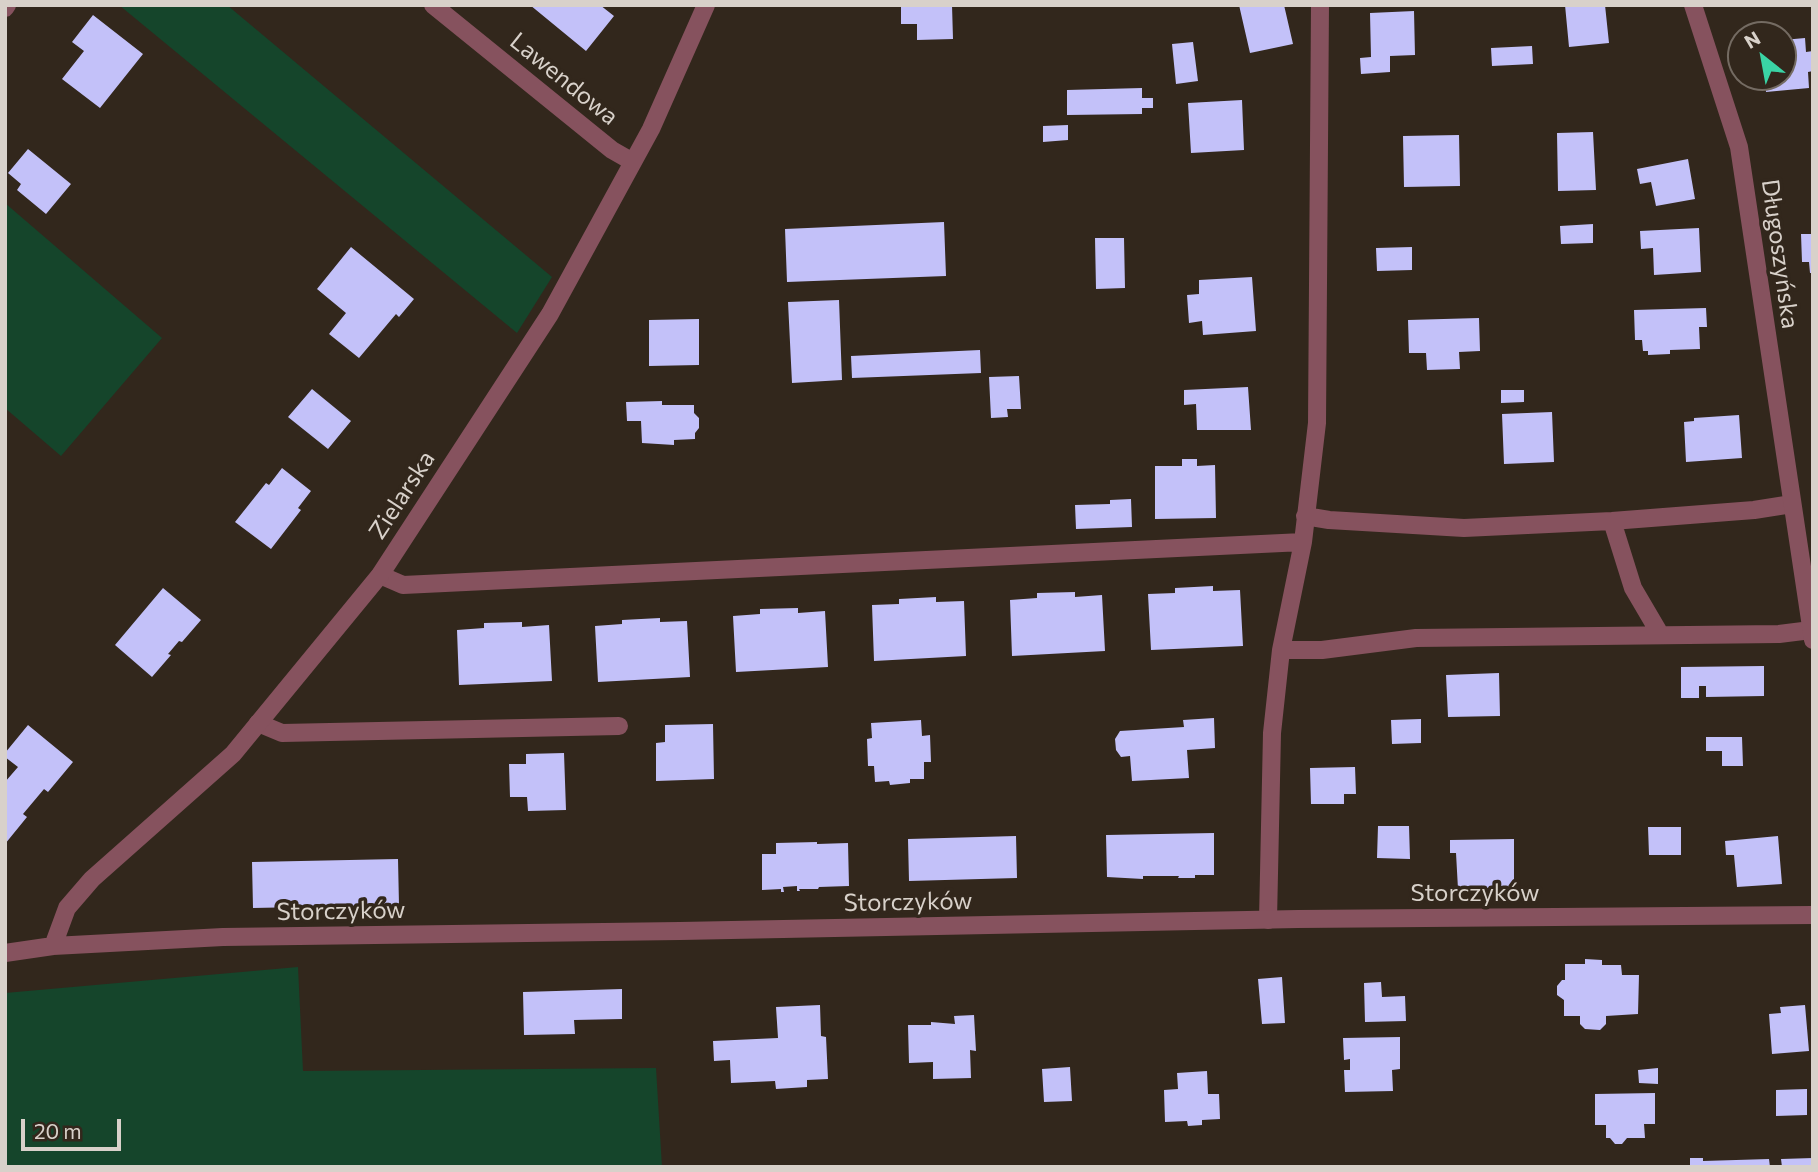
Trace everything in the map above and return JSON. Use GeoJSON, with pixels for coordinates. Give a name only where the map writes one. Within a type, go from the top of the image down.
{"type":"FeatureCollection","features":[{"type":"Feature","properties":{"kind":"street","name":"Lawendowa"},"geometry":{"type":"LineString","coordinates":[[433,5],[612,150],[633,162]]}},
{"type":"Feature","properties":{"kind":"street","name":"Zielarska"},"geometry":{"type":"LineString","coordinates":[[52,947],[67,908],[92,879],[233,754],[380,575],[550,314],[652,129],[706,5]]}},
{"type":"Feature","properties":{"kind":"street"},"geometry":{"type":"LineString","coordinates":[[1268,920],[1272,733],[1281,650],[1303,542],[1317,423],[1320,5]]}},
{"type":"Feature","properties":{"kind":"street","name":"Długoszyńska"},"geometry":{"type":"LineString","coordinates":[[1693,5],[1739,147],[1812,635]]}},
{"type":"Feature","properties":{"kind":"street"},"geometry":{"type":"LineString","coordinates":[[1306,516],[1329,520],[1464,528],[1612,521],[1754,510],[1792,504]]}},
{"type":"Feature","properties":{"kind":"street"},"geometry":{"type":"LineString","coordinates":[[1612,521],[1633,588],[1660,634]]}},
{"type":"Feature","properties":{"kind":"street"},"geometry":{"type":"LineString","coordinates":[[380,575],[403,585],[1303,542]]}},
{"type":"Feature","properties":{"kind":"street"},"geometry":{"type":"LineString","coordinates":[[1281,650],[1322,650],[1416,638],[1660,634],[1812,635]]}},
{"type":"Feature","properties":{"kind":"street"},"geometry":{"type":"LineString","coordinates":[[258,723],[282,733],[619,726]]}},
{"type":"Feature","properties":{"kind":"street","name":"Storczyków"},"geometry":{"type":"LineString","coordinates":[[5,953],[52,947],[223,937],[1268,920],[1813,915]]}},
{"type":"Feature","properties":{"kind":"green space"},"geometry":{"type":"Polygon","coordinates":[[[119,5],[227,5],[552,277],[517,333],[119,5]]]}},
{"type":"Feature","properties":{"kind":"green space"},"geometry":{"type":"Polygon","coordinates":[[[5,203],[162,338],[61,456],[5,408],[5,203]]]}},
{"type":"Feature","properties":{"kind":"green space"},"geometry":{"type":"Polygon","coordinates":[[[298,967],[303,1071],[656,1068],[662,1167],[5,1167],[5,993],[298,967]]]}},
{"type":"Feature","properties":{"kind":"building"},"geometry":{"type":"Polygon","coordinates":[[[530,5],[600,5],[614,16],[586,51],[530,5]]]}},
{"type":"Feature","properties":{"kind":"building"},"geometry":{"type":"Polygon","coordinates":[[[901,5],[952,5],[953,39],[917,40],[917,24],[901,24],[901,5]]]}},
{"type":"Feature","properties":{"kind":"building"},"geometry":{"type":"Polygon","coordinates":[[[1239,5],[1284,5],[1293,44],[1250,53],[1239,5]]]}},
{"type":"Feature","properties":{"kind":"building"},"geometry":{"type":"Polygon","coordinates":[[[1565,5],[1605,5],[1609,43],[1569,47],[1565,5]]]}},
{"type":"Feature","properties":{"kind":"building"},"geometry":{"type":"Polygon","coordinates":[[[1414,11],[1415,55],[1390,56],[1390,72],[1361,74],[1360,58],[1371,57],[1370,13],[1414,11]]]}},
{"type":"Feature","properties":{"kind":"building"},"geometry":{"type":"Polygon","coordinates":[[[93,15],[143,54],[100,108],[62,79],[84,51],[72,42],[93,15]]]}},
{"type":"Feature","properties":{"kind":"building"},"geometry":{"type":"Polygon","coordinates":[[[1805,38],[1806,52],[1813,51],[1813,71],[1808,72],[1809,88],[1797,89],[1797,39],[1805,38]]]}},
{"type":"Feature","properties":{"kind":"building"},"geometry":{"type":"Polygon","coordinates":[[[1193,42],[1198,81],[1176,84],[1172,44],[1193,42]]]}},
{"type":"Feature","properties":{"kind":"building"},"geometry":{"type":"Polygon","coordinates":[[[1532,46],[1533,64],[1492,66],[1491,48],[1532,46]]]}},
{"type":"Feature","properties":{"kind":"building"},"geometry":{"type":"Polygon","coordinates":[[[1142,88],[1142,98],[1153,98],[1153,108],[1142,108],[1142,114],[1067,115],[1067,90],[1142,88]]]}},
{"type":"Feature","properties":{"kind":"building"},"geometry":{"type":"Polygon","coordinates":[[[1242,100],[1244,150],[1191,153],[1188,103],[1242,100]]]}},
{"type":"Feature","properties":{"kind":"building"},"geometry":{"type":"Polygon","coordinates":[[[1068,125],[1068,140],[1043,142],[1043,126],[1068,125]]]}},
{"type":"Feature","properties":{"kind":"building"},"geometry":{"type":"Polygon","coordinates":[[[1593,132],[1596,190],[1558,191],[1557,133],[1593,132]]]}},
{"type":"Feature","properties":{"kind":"building"},"geometry":{"type":"Polygon","coordinates":[[[1459,135],[1460,186],[1404,187],[1403,136],[1459,135]]]}},
{"type":"Feature","properties":{"kind":"building"},"geometry":{"type":"Polygon","coordinates":[[[28,149],[71,184],[46,214],[17,190],[21,184],[8,173],[28,149]]]}},
{"type":"Feature","properties":{"kind":"building"},"geometry":{"type":"Polygon","coordinates":[[[1688,159],[1695,199],[1656,206],[1651,182],[1640,184],[1637,169],[1688,159]]]}},
{"type":"Feature","properties":{"kind":"building"},"geometry":{"type":"Polygon","coordinates":[[[944,222],[946,276],[787,282],[785,229],[944,222]]]}},
{"type":"Feature","properties":{"kind":"building"},"geometry":{"type":"Polygon","coordinates":[[[1593,224],[1593,243],[1561,244],[1560,226],[1593,224]]]}},
{"type":"Feature","properties":{"kind":"building"},"geometry":{"type":"Polygon","coordinates":[[[1699,228],[1701,272],[1654,275],[1653,248],[1641,249],[1640,231],[1699,228]]]}},
{"type":"Feature","properties":{"kind":"building"},"geometry":{"type":"Polygon","coordinates":[[[1801,234],[1813,234],[1813,273],[1810,273],[1809,262],[1802,262],[1801,234]]]}},
{"type":"Feature","properties":{"kind":"building"},"geometry":{"type":"Polygon","coordinates":[[[1095,238],[1124,238],[1125,288],[1096,289],[1095,238]]]}},
{"type":"Feature","properties":{"kind":"building"},"geometry":{"type":"Polygon","coordinates":[[[351,247],[414,299],[399,317],[396,314],[359,358],[329,334],[346,313],[317,289],[351,247]]]}},
{"type":"Feature","properties":{"kind":"building"},"geometry":{"type":"Polygon","coordinates":[[[1412,247],[1412,270],[1377,271],[1376,248],[1412,247]]]}},
{"type":"Feature","properties":{"kind":"building"},"geometry":{"type":"Polygon","coordinates":[[[1252,277],[1256,331],[1203,335],[1202,321],[1189,323],[1187,295],[1199,294],[1199,280],[1252,277]]]}},
{"type":"Feature","properties":{"kind":"building"},"geometry":{"type":"Polygon","coordinates":[[[839,300],[842,380],[792,383],[788,302],[839,300]]]}},
{"type":"Feature","properties":{"kind":"building"},"geometry":{"type":"Polygon","coordinates":[[[1706,308],[1707,327],[1699,327],[1700,349],[1670,350],[1670,354],[1648,355],[1648,351],[1643,351],[1642,340],[1635,340],[1634,310],[1706,308]]]}},
{"type":"Feature","properties":{"kind":"building"},"geometry":{"type":"Polygon","coordinates":[[[1479,318],[1480,351],[1459,352],[1460,369],[1427,370],[1426,353],[1409,353],[1408,320],[1479,318]]]}},
{"type":"Feature","properties":{"kind":"building"},"geometry":{"type":"Polygon","coordinates":[[[699,319],[699,365],[649,366],[649,320],[699,319]]]}},
{"type":"Feature","properties":{"kind":"building"},"geometry":{"type":"Polygon","coordinates":[[[980,350],[981,373],[852,378],[851,356],[980,350]]]}},
{"type":"Feature","properties":{"kind":"building"},"geometry":{"type":"Polygon","coordinates":[[[1019,376],[1021,409],[1007,409],[1008,417],[991,418],[989,377],[1019,376]]]}},
{"type":"Feature","properties":{"kind":"building"},"geometry":{"type":"Polygon","coordinates":[[[1248,387],[1251,430],[1197,430],[1196,404],[1184,405],[1184,390],[1248,387]]]}},
{"type":"Feature","properties":{"kind":"building"},"geometry":{"type":"Polygon","coordinates":[[[312,389],[351,421],[328,449],[288,417],[312,389]]]}},
{"type":"Feature","properties":{"kind":"building"},"geometry":{"type":"Polygon","coordinates":[[[1501,390],[1524,390],[1524,402],[1501,403],[1501,390]]]}},
{"type":"Feature","properties":{"kind":"building"},"geometry":{"type":"Polygon","coordinates":[[[662,401],[662,405],[694,405],[694,413],[699,418],[695,439],[674,440],[674,445],[642,443],[641,421],[627,421],[626,402],[662,401]]]}},
{"type":"Feature","properties":{"kind":"building"},"geometry":{"type":"Polygon","coordinates":[[[1552,412],[1554,462],[1504,464],[1502,414],[1552,412]]]}},
{"type":"Feature","properties":{"kind":"building"},"geometry":{"type":"Polygon","coordinates":[[[1739,415],[1742,458],[1686,462],[1684,422],[1694,421],[1694,418],[1739,415]]]}},
{"type":"Feature","properties":{"kind":"building"},"geometry":{"type":"Polygon","coordinates":[[[1182,459],[1197,459],[1197,466],[1215,465],[1216,518],[1155,519],[1155,466],[1182,466],[1182,459]]]}},
{"type":"Feature","properties":{"kind":"building"},"geometry":{"type":"Polygon","coordinates":[[[282,468],[311,491],[298,508],[301,510],[271,549],[235,522],[266,483],[269,485],[282,468]]]}},
{"type":"Feature","properties":{"kind":"building"},"geometry":{"type":"Polygon","coordinates":[[[1131,499],[1132,527],[1076,529],[1075,505],[1110,504],[1110,500],[1131,499]]]}},
{"type":"Feature","properties":{"kind":"building"},"geometry":{"type":"Polygon","coordinates":[[[1213,586],[1213,591],[1240,590],[1243,646],[1151,650],[1148,594],[1175,593],[1175,588],[1213,586]]]}},
{"type":"Feature","properties":{"kind":"building"},"geometry":{"type":"Polygon","coordinates":[[[163,588],[201,620],[182,642],[179,641],[152,677],[115,645],[163,588]]]}},
{"type":"Feature","properties":{"kind":"building"},"geometry":{"type":"Polygon","coordinates":[[[1075,592],[1075,597],[1102,595],[1105,651],[1012,656],[1010,600],[1037,598],[1037,593],[1075,592]]]}},
{"type":"Feature","properties":{"kind":"building"},"geometry":{"type":"Polygon","coordinates":[[[936,597],[936,602],[964,601],[966,656],[874,661],[872,605],[899,604],[899,599],[936,597]]]}},
{"type":"Feature","properties":{"kind":"building"},"geometry":{"type":"Polygon","coordinates":[[[798,608],[798,613],[825,611],[828,667],[736,672],[733,616],[760,614],[760,609],[798,608]]]}},
{"type":"Feature","properties":{"kind":"building"},"geometry":{"type":"Polygon","coordinates":[[[660,618],[660,622],[687,621],[690,677],[598,682],[595,626],[622,624],[622,620],[660,618]]]}},
{"type":"Feature","properties":{"kind":"building"},"geometry":{"type":"Polygon","coordinates":[[[522,622],[522,627],[549,625],[552,681],[459,685],[457,630],[484,628],[484,623],[522,622]]]}},
{"type":"Feature","properties":{"kind":"building"},"geometry":{"type":"Polygon","coordinates":[[[1764,666],[1764,696],[1706,697],[1706,686],[1699,686],[1699,698],[1681,698],[1681,667],[1764,666]]]}},
{"type":"Feature","properties":{"kind":"building"},"geometry":{"type":"Polygon","coordinates":[[[1499,673],[1500,716],[1448,717],[1446,675],[1499,673]]]}},
{"type":"Feature","properties":{"kind":"building"},"geometry":{"type":"Polygon","coordinates":[[[1214,718],[1215,748],[1187,750],[1189,778],[1132,781],[1130,756],[1121,757],[1116,750],[1115,739],[1120,731],[1184,727],[1183,720],[1214,718]]]}},
{"type":"Feature","properties":{"kind":"building"},"geometry":{"type":"Polygon","coordinates":[[[1421,719],[1421,743],[1392,744],[1391,720],[1421,719]]]}},
{"type":"Feature","properties":{"kind":"building"},"geometry":{"type":"Polygon","coordinates":[[[921,720],[922,736],[930,735],[931,762],[924,762],[924,779],[910,779],[910,783],[890,785],[889,781],[875,782],[874,766],[868,766],[867,739],[872,738],[871,723],[921,720]]]}},
{"type":"Feature","properties":{"kind":"building"},"geometry":{"type":"Polygon","coordinates":[[[713,724],[714,779],[656,781],[656,743],[665,742],[665,725],[713,724]]]}},
{"type":"Feature","properties":{"kind":"building"},"geometry":{"type":"Polygon","coordinates":[[[28,725],[73,762],[48,792],[44,789],[23,814],[27,817],[5,844],[5,782],[18,767],[5,757],[5,753],[28,725]]]}},
{"type":"Feature","properties":{"kind":"building"},"geometry":{"type":"Polygon","coordinates":[[[1706,737],[1742,737],[1743,766],[1722,766],[1722,751],[1706,751],[1706,737]]]}},
{"type":"Feature","properties":{"kind":"building"},"geometry":{"type":"Polygon","coordinates":[[[564,753],[566,810],[528,811],[527,797],[510,797],[509,764],[526,764],[526,754],[564,753]]]}},
{"type":"Feature","properties":{"kind":"building"},"geometry":{"type":"Polygon","coordinates":[[[1355,767],[1356,794],[1344,794],[1344,804],[1311,804],[1310,768],[1355,767]]]}},
{"type":"Feature","properties":{"kind":"building"},"geometry":{"type":"Polygon","coordinates":[[[1378,826],[1409,826],[1410,859],[1377,858],[1378,826]]]}},
{"type":"Feature","properties":{"kind":"building"},"geometry":{"type":"Polygon","coordinates":[[[1648,827],[1681,827],[1681,855],[1649,855],[1648,827]]]}},
{"type":"Feature","properties":{"kind":"building"},"geometry":{"type":"Polygon","coordinates":[[[1214,833],[1214,875],[1195,875],[1195,878],[1143,876],[1143,879],[1107,877],[1106,835],[1214,833]]]}},
{"type":"Feature","properties":{"kind":"building"},"geometry":{"type":"Polygon","coordinates":[[[1016,836],[1017,878],[909,881],[908,839],[1016,836]]]}},
{"type":"Feature","properties":{"kind":"building"},"geometry":{"type":"Polygon","coordinates":[[[1778,836],[1782,884],[1737,887],[1734,855],[1726,855],[1725,841],[1778,836]]]}},
{"type":"Feature","properties":{"kind":"building"},"geometry":{"type":"Polygon","coordinates":[[[1514,839],[1514,889],[1458,889],[1456,853],[1450,853],[1450,840],[1514,839]]]}},
{"type":"Feature","properties":{"kind":"building"},"geometry":{"type":"Polygon","coordinates":[[[776,843],[848,843],[849,886],[799,889],[800,891],[797,891],[797,886],[783,887],[784,892],[781,892],[781,889],[762,890],[762,854],[776,854],[776,843]]]}},
{"type":"Feature","properties":{"kind":"building"},"geometry":{"type":"Polygon","coordinates":[[[398,859],[399,905],[253,908],[252,862],[398,859]]]}},
{"type":"Feature","properties":{"kind":"building"},"geometry":{"type":"Polygon","coordinates":[[[1585,959],[1602,960],[1602,965],[1621,965],[1622,975],[1639,975],[1638,1014],[1606,1016],[1606,1024],[1600,1030],[1585,1029],[1580,1024],[1580,1016],[1564,1016],[1564,1000],[1557,995],[1557,986],[1565,980],[1565,964],[1585,964],[1585,959]]]}},
{"type":"Feature","properties":{"kind":"building"},"geometry":{"type":"Polygon","coordinates":[[[1282,977],[1285,1023],[1262,1024],[1258,979],[1282,977]]]}},
{"type":"Feature","properties":{"kind":"building"},"geometry":{"type":"Polygon","coordinates":[[[1381,982],[1382,997],[1405,996],[1406,1021],[1365,1022],[1364,983],[1381,982]]]}},
{"type":"Feature","properties":{"kind":"building"},"geometry":{"type":"Polygon","coordinates":[[[622,989],[622,1019],[574,1020],[575,1034],[524,1035],[523,992],[622,989]]]}},
{"type":"Feature","properties":{"kind":"building"},"geometry":{"type":"Polygon","coordinates":[[[820,1005],[821,1036],[826,1037],[828,1079],[807,1080],[807,1087],[776,1089],[775,1081],[731,1083],[730,1060],[714,1061],[713,1041],[778,1038],[776,1007],[820,1005]]]}},
{"type":"Feature","properties":{"kind":"building"},"geometry":{"type":"Polygon","coordinates":[[[1805,1005],[1809,1051],[1772,1054],[1769,1014],[1781,1013],[1780,1007],[1805,1005]]]}},
{"type":"Feature","properties":{"kind":"building"},"geometry":{"type":"Polygon","coordinates":[[[974,1015],[976,1051],[970,1050],[971,1078],[933,1079],[933,1062],[909,1063],[908,1025],[931,1025],[931,1022],[955,1024],[954,1016],[974,1015]]]}},
{"type":"Feature","properties":{"kind":"building"},"geometry":{"type":"Polygon","coordinates":[[[1400,1037],[1400,1069],[1392,1070],[1393,1091],[1345,1092],[1344,1070],[1350,1070],[1350,1059],[1344,1060],[1343,1038],[1400,1037]]]}},
{"type":"Feature","properties":{"kind":"building"},"geometry":{"type":"Polygon","coordinates":[[[1070,1067],[1072,1101],[1044,1102],[1042,1069],[1070,1067]]]}},
{"type":"Feature","properties":{"kind":"building"},"geometry":{"type":"Polygon","coordinates":[[[1658,1068],[1658,1084],[1639,1083],[1638,1070],[1658,1068]]]}},
{"type":"Feature","properties":{"kind":"building"},"geometry":{"type":"Polygon","coordinates":[[[1207,1071],[1208,1094],[1219,1094],[1220,1119],[1202,1120],[1202,1125],[1188,1126],[1187,1121],[1165,1122],[1164,1090],[1178,1089],[1177,1073],[1207,1071]]]}},
{"type":"Feature","properties":{"kind":"building"},"geometry":{"type":"Polygon","coordinates":[[[1807,1089],[1807,1115],[1776,1116],[1776,1090],[1807,1089]]]}},
{"type":"Feature","properties":{"kind":"building"},"geometry":{"type":"Polygon","coordinates":[[[1655,1093],[1655,1124],[1644,1124],[1645,1138],[1627,1138],[1622,1144],[1615,1144],[1610,1138],[1606,1138],[1606,1125],[1595,1125],[1595,1094],[1655,1093]]]}},
{"type":"Feature","properties":{"kind":"building"},"geometry":{"type":"Polygon","coordinates":[[[1690,1158],[1703,1158],[1703,1161],[1769,1159],[1770,1167],[1690,1167],[1690,1158]]]}},
{"type":"Feature","properties":{"kind":"building"},"geometry":{"type":"Polygon","coordinates":[[[1813,1158],[1813,1167],[1782,1167],[1781,1159],[1813,1158]]]}}]}
